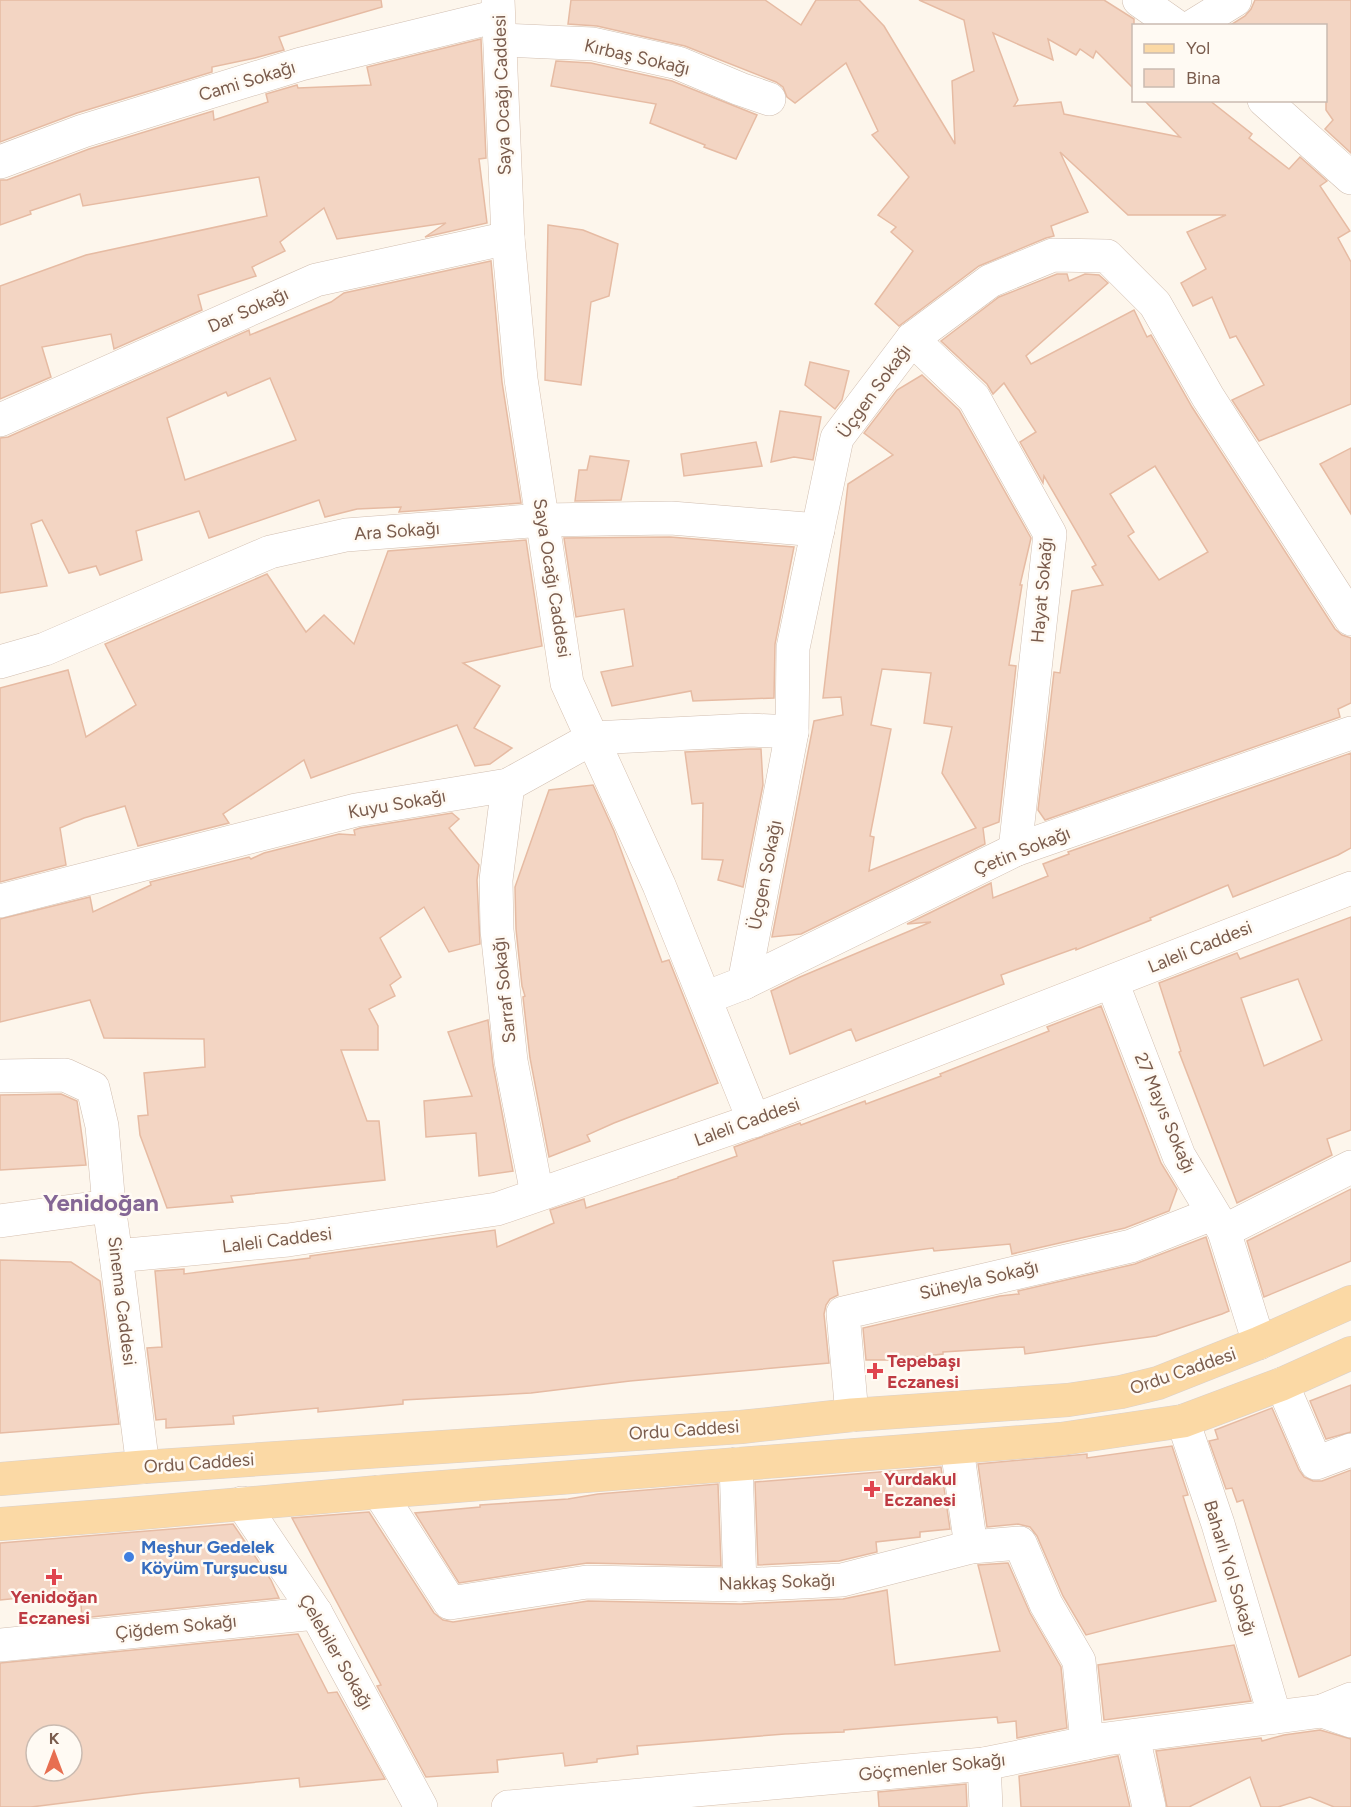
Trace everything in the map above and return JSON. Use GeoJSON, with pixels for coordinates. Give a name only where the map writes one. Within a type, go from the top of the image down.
{"type":"FeatureCollection","features":[{"type":"Feature","properties":{"kind":"main road","name":"Ordu Caddesi"},"geometry":{"type":"LineString","coordinates":[[0,1479],[143,1467],[729,1428],[852,1415],[1068,1400],[1121,1392],[1158,1383],[1259,1343],[1351,1302]]}},
{"type":"Feature","properties":{"kind":"main road","name":"Ordu Caddesi"},"geometry":{"type":"LineString","coordinates":[[0,1524],[1061,1439],[1183,1421],[1282,1384],[1351,1353]]}},
{"type":"Feature","properties":{"kind":"main road"},"geometry":{"type":"LineString","coordinates":[[918,1410],[921,1450]]}},
{"type":"Feature","properties":{"kind":"main road"},"geometry":{"type":"LineString","coordinates":[[117,1515],[136,1486],[143,1467]]}},
{"type":"Feature","properties":{"kind":"street"},"geometry":{"type":"LineString","coordinates":[[1139,0],[1173,24]]}},
{"type":"Feature","properties":{"kind":"street"},"geometry":{"type":"LineString","coordinates":[[1196,24],[1235,0]]}},
{"type":"Feature","properties":{"kind":"street","name":"Kırbaş Sokağı"},"geometry":{"type":"LineString","coordinates":[[499,19],[592,44],[678,63],[768,99]]}},
{"type":"Feature","properties":{"kind":"street","name":"Cami Sokağı"},"geometry":{"type":"LineString","coordinates":[[0,162],[84,130],[301,64],[499,19]]}},
{"type":"Feature","properties":{"kind":"street","name":"Saya Ocağı Caddesi"},"geometry":{"type":"LineString","coordinates":[[499,19],[508,238],[521,379],[567,683],[659,885],[754,1120]]}},
{"type":"Feature","properties":{"kind":"street"},"geometry":{"type":"LineString","coordinates":[[1266,102],[1351,178]]}},
{"type":"Feature","properties":{"kind":"street","name":"Dar Sokağı"},"geometry":{"type":"LineString","coordinates":[[0,420],[316,280],[508,238]]}},
{"type":"Feature","properties":{"kind":"street","name":"Üçgen Sokağı"},"geometry":{"type":"LineString","coordinates":[[744,983],[792,732],[793,648],[837,438],[912,339],[990,281],[1053,255],[1107,256],[1155,304],[1208,397],[1351,619]]}},
{"type":"Feature","properties":{"kind":"street","name":"Hayat Sokağı"},"geometry":{"type":"LineString","coordinates":[[912,339],[974,398],[1050,534],[1015,850]]}},
{"type":"Feature","properties":{"kind":"street","name":"Ara Sokağı"},"geometry":{"type":"LineString","coordinates":[[0,662],[45,649],[270,552],[346,535],[543,520],[671,519],[818,530]]}},
{"type":"Feature","properties":{"kind":"street","name":"Kuyu Sokağı"},"geometry":{"type":"LineString","coordinates":[[0,900],[356,810],[508,785],[593,738],[750,730],[792,732]]}},
{"type":"Feature","properties":{"kind":"street","name":"Çetin Sokağı"},"geometry":{"type":"LineString","coordinates":[[705,998],[744,983],[1015,850],[1351,733]]}},
{"type":"Feature","properties":{"kind":"street","name":"Sarraf Sokağı"},"geometry":{"type":"LineString","coordinates":[[508,785],[496,879],[497,930],[511,1061],[537,1194]]}},
{"type":"Feature","properties":{"kind":"street","name":"Laleli Caddesi"},"geometry":{"type":"LineString","coordinates":[[116,1256],[288,1240],[497,1209],[754,1120],[1351,888]]}},
{"type":"Feature","properties":{"kind":"street","name":"27 Mayıs Sokağı"},"geometry":{"type":"LineString","coordinates":[[1112,982],[1179,1156],[1218,1223],[1259,1343]]}},
{"type":"Feature","properties":{"kind":"street","name":"Sinema Caddesi"},"geometry":{"type":"LineString","coordinates":[[0,1076],[65,1075],[93,1088],[102,1126],[109,1206],[143,1467]]}},
{"type":"Feature","properties":{"kind":"street"},"geometry":{"type":"LineString","coordinates":[[1218,1223],[1351,1167]]}},
{"type":"Feature","properties":{"kind":"street"},"geometry":{"type":"LineString","coordinates":[[0,1221],[109,1206]]}},
{"type":"Feature","properties":{"kind":"street","name":"Süheyla Sokağı"},"geometry":{"type":"LineString","coordinates":[[852,1415],[843,1313],[1131,1246],[1218,1223]]}},
{"type":"Feature","properties":{"kind":"street"},"geometry":{"type":"LineString","coordinates":[[1282,1384],[1316,1463],[1351,1450]]}},
{"type":"Feature","properties":{"kind":"street","name":"Baharlı Yol Sokağı"},"geometry":{"type":"LineString","coordinates":[[1183,1421],[1218,1524],[1275,1717]]}},
{"type":"Feature","properties":{"kind":"street"},"geometry":{"type":"LineString","coordinates":[[957,1448],[971,1547]]}},
{"type":"Feature","properties":{"kind":"street"},"geometry":{"type":"LineString","coordinates":[[735,1464],[740,1585]]}},
{"type":"Feature","properties":{"kind":"street","name":"Nakkaş Sokağı"},"geometry":{"type":"LineString","coordinates":[[379,1492],[450,1603],[587,1582],[740,1585],[842,1580],[971,1547],[1020,1544],[1046,1604],[1079,1661],[1087,1743]]}},
{"type":"Feature","properties":{"kind":"street","name":"Çelebiler Sokağı"},"geometry":{"type":"LineString","coordinates":[[242,1503],[316,1613],[421,1807]]}},
{"type":"Feature","properties":{"kind":"street","name":"Çiğdem Sokağı"},"geometry":{"type":"LineString","coordinates":[[0,1645],[316,1613]]}},
{"type":"Feature","properties":{"kind":"street","name":"Göçmenler Sokağı"},"geometry":{"type":"LineString","coordinates":[[508,1807],[984,1764],[1087,1743],[1275,1717],[1341,1711]]}},
{"type":"Feature","properties":{"kind":"street"},"geometry":{"type":"LineString","coordinates":[[1133,1737],[1149,1807]]}},
{"type":"Feature","properties":{"kind":"street"},"geometry":{"type":"LineString","coordinates":[[984,1764],[986,1807]]}},
{"type":"Feature","properties":{"kind":"building"},"geometry":{"type":"Polygon","coordinates":[[[0,0],[381,0],[382,7],[279,37],[284,50],[212,67],[212,72],[77,113],[0,142],[0,0]]]}},
{"type":"Feature","properties":{"kind":"building"},"geometry":{"type":"Polygon","coordinates":[[[571,0],[765,0],[801,25],[816,0],[859,0],[884,26],[955,144],[952,81],[974,71],[964,20],[919,0],[1104,0],[1134,19],[1134,24],[1132,24],[1132,87],[1096,51],[1093,58],[1080,49],[1076,55],[1048,39],[1053,60],[993,33],[1018,100],[1014,106],[1061,102],[1064,114],[1180,137],[1146,102],[1212,102],[1252,134],[1249,138],[1289,169],[1300,157],[1327,181],[1320,186],[1350,231],[1338,238],[1351,262],[1351,404],[1259,441],[1232,400],[1264,385],[1236,336],[1230,338],[1212,297],[1193,306],[1181,283],[1206,269],[1187,232],[1226,215],[1128,215],[1060,152],[1088,212],[1051,226],[1054,236],[979,266],[899,326],[875,304],[913,251],[891,232],[896,227],[878,215],[909,177],[872,135],[878,131],[846,63],[795,103],[787,97],[783,87],[776,82],[685,46],[597,26],[568,24],[571,0]]]}},
{"type":"Feature","properties":{"kind":"building"},"geometry":{"type":"Polygon","coordinates":[[[1255,0],[1351,0],[1351,153],[1325,129],[1333,120],[1326,110],[1327,24],[1232,24],[1251,9],[1255,0]]]}},
{"type":"Feature","properties":{"kind":"building"},"geometry":{"type":"Polygon","coordinates":[[[481,39],[486,158],[479,159],[487,223],[425,237],[446,223],[337,239],[324,208],[280,242],[285,251],[252,267],[256,276],[198,295],[202,310],[114,349],[111,334],[42,347],[51,377],[0,399],[0,286],[86,255],[267,216],[259,177],[83,206],[80,194],[30,211],[31,214],[0,225],[0,180],[7,180],[89,149],[213,111],[214,120],[268,102],[266,94],[297,85],[298,88],[371,85],[367,67],[481,39]]]}},
{"type":"Feature","properties":{"kind":"building"},"geometry":{"type":"Polygon","coordinates":[[[556,61],[591,63],[672,81],[757,115],[736,159],[650,123],[656,104],[551,86],[556,61]]]}},
{"type":"Feature","properties":{"kind":"building"},"geometry":{"type":"Polygon","coordinates":[[[548,225],[583,230],[618,244],[609,296],[591,302],[581,385],[545,380],[548,225]]]}},
{"type":"Feature","properties":{"kind":"building"},"geometry":{"type":"Polygon","coordinates":[[[491,261],[502,382],[521,503],[399,512],[401,507],[357,509],[325,517],[319,500],[209,538],[199,511],[136,531],[142,560],[100,575],[96,566],[69,573],[42,520],[31,524],[47,586],[0,593],[0,438],[8,437],[249,330],[250,335],[331,302],[344,293],[491,261]],[[270,378],[228,396],[226,392],[167,418],[185,480],[296,440],[270,378]]]}},
{"type":"Feature","properties":{"kind":"building"},"geometry":{"type":"Polygon","coordinates":[[[1057,274],[1067,274],[1069,281],[1085,274],[1099,275],[1108,283],[1026,356],[1031,364],[1134,310],[1147,337],[1151,335],[1192,407],[1335,629],[1351,638],[1351,703],[1338,709],[1340,717],[1045,820],[1038,810],[1054,672],[1060,673],[1072,591],[1103,585],[1092,567],[1096,565],[1044,476],[1043,483],[1020,442],[1036,432],[1004,383],[993,394],[987,384],[941,341],[999,297],[1057,274]],[[1155,466],[1110,494],[1134,532],[1128,536],[1159,580],[1208,552],[1155,466]]]}},
{"type":"Feature","properties":{"kind":"building"},"geometry":{"type":"Polygon","coordinates":[[[810,362],[849,371],[842,400],[835,409],[805,385],[810,362]]]}},
{"type":"Feature","properties":{"kind":"building"},"geometry":{"type":"Polygon","coordinates":[[[922,375],[959,410],[1031,538],[1020,585],[1022,585],[1009,665],[1016,666],[999,822],[983,828],[985,844],[801,934],[772,937],[814,721],[843,715],[841,697],[823,698],[848,484],[893,455],[864,433],[897,390],[922,375]],[[882,669],[871,725],[891,729],[870,836],[874,837],[869,871],[976,828],[942,773],[952,727],[924,723],[931,673],[882,669]]]}},
{"type":"Feature","properties":{"kind":"building"},"geometry":{"type":"Polygon","coordinates":[[[780,411],[821,417],[813,460],[794,457],[771,462],[780,411]]]}},
{"type":"Feature","properties":{"kind":"building"},"geometry":{"type":"Polygon","coordinates":[[[756,442],[762,466],[684,476],[681,454],[756,442]]]}},
{"type":"Feature","properties":{"kind":"building"},"geometry":{"type":"Polygon","coordinates":[[[1351,448],[1351,514],[1320,464],[1351,448]]]}},
{"type":"Feature","properties":{"kind":"building"},"geometry":{"type":"Polygon","coordinates":[[[590,456],[629,461],[621,500],[575,501],[579,470],[587,470],[590,456]]]}},
{"type":"Feature","properties":{"kind":"building"},"geometry":{"type":"Polygon","coordinates":[[[670,537],[794,547],[775,644],[774,698],[693,701],[691,691],[612,706],[601,672],[633,666],[624,609],[576,617],[564,538],[670,537]]]}},
{"type":"Feature","properties":{"kind":"building"},"geometry":{"type":"Polygon","coordinates":[[[526,540],[542,646],[463,663],[500,686],[474,728],[512,748],[490,764],[475,766],[457,725],[311,778],[304,760],[223,814],[229,823],[138,846],[125,806],[60,828],[66,865],[0,882],[0,688],[68,670],[86,737],[136,705],[105,644],[267,574],[306,632],[324,615],[354,644],[388,551],[526,540]]]}},
{"type":"Feature","properties":{"kind":"building"},"geometry":{"type":"Polygon","coordinates":[[[761,749],[763,785],[743,887],[718,880],[723,860],[702,859],[703,803],[692,804],[685,752],[761,749]]]}},
{"type":"Feature","properties":{"kind":"building"},"geometry":{"type":"Polygon","coordinates":[[[1351,753],[1351,848],[1338,855],[1233,897],[1228,885],[1150,918],[1151,920],[1076,950],[1076,948],[1001,975],[1004,984],[856,1041],[851,1029],[790,1054],[771,991],[931,922],[907,924],[991,883],[993,898],[1048,876],[1043,864],[1069,854],[1068,852],[1351,753]]]}},
{"type":"Feature","properties":{"kind":"building"},"geometry":{"type":"Polygon","coordinates":[[[593,785],[614,831],[662,962],[669,960],[718,1083],[614,1123],[587,1135],[590,1141],[549,1157],[530,1058],[516,929],[515,887],[549,790],[593,785]]]}},
{"type":"Feature","properties":{"kind":"building"},"geometry":{"type":"Polygon","coordinates":[[[452,813],[459,819],[449,828],[479,865],[477,880],[480,944],[449,952],[424,907],[380,938],[401,977],[390,985],[395,996],[369,1009],[378,1026],[378,1050],[341,1050],[367,1121],[379,1121],[385,1180],[231,1196],[233,1202],[167,1208],[140,1135],[138,1116],[148,1115],[144,1073],[205,1067],[204,1039],[104,1038],[90,1000],[0,1022],[0,919],[90,897],[93,912],[151,885],[150,882],[249,857],[251,859],[264,853],[339,834],[355,835],[354,830],[360,828],[452,813]]]}},
{"type":"Feature","properties":{"kind":"building"},"geometry":{"type":"Polygon","coordinates":[[[1351,917],[1351,1130],[1327,1139],[1332,1155],[1237,1203],[1179,1052],[1181,1051],[1159,983],[1237,953],[1240,959],[1351,917]],[[1298,979],[1241,998],[1264,1066],[1322,1040],[1298,979]]]}},
{"type":"Feature","properties":{"kind":"building"},"geometry":{"type":"Polygon","coordinates":[[[1101,1006],[1161,1163],[1177,1189],[1169,1211],[1125,1228],[1012,1254],[1010,1244],[934,1251],[933,1248],[833,1261],[838,1295],[830,1299],[824,1314],[829,1363],[630,1381],[531,1393],[403,1400],[403,1404],[318,1412],[318,1408],[233,1416],[234,1424],[166,1428],[166,1419],[156,1420],[147,1348],[162,1347],[155,1271],[184,1269],[184,1274],[310,1258],[310,1256],[495,1230],[497,1247],[554,1223],[550,1210],[584,1199],[586,1208],[678,1178],[737,1156],[734,1147],[865,1101],[866,1104],[941,1076],[940,1074],[1049,1031],[1047,1027],[1101,1006]]]}},
{"type":"Feature","properties":{"kind":"building"},"geometry":{"type":"Polygon","coordinates":[[[488,1020],[493,1065],[513,1171],[479,1176],[476,1133],[426,1137],[424,1101],[472,1096],[448,1032],[488,1020]]]}},
{"type":"Feature","properties":{"kind":"building"},"geometry":{"type":"Polygon","coordinates":[[[61,1094],[77,1101],[86,1165],[0,1170],[0,1095],[61,1094]]]}},
{"type":"Feature","properties":{"kind":"building"},"geometry":{"type":"Polygon","coordinates":[[[1351,1189],[1351,1261],[1264,1297],[1247,1241],[1351,1189]]]}},
{"type":"Feature","properties":{"kind":"building"},"geometry":{"type":"Polygon","coordinates":[[[1206,1237],[1229,1311],[1222,1314],[1156,1336],[1025,1354],[1024,1347],[943,1352],[943,1354],[889,1360],[866,1360],[863,1328],[1000,1296],[1019,1294],[1018,1291],[1135,1264],[1206,1237]]]}},
{"type":"Feature","properties":{"kind":"building"},"geometry":{"type":"Polygon","coordinates":[[[0,1260],[71,1262],[100,1281],[119,1424],[0,1433],[0,1260]]]}},
{"type":"Feature","properties":{"kind":"building"},"geometry":{"type":"Polygon","coordinates":[[[1351,1385],[1351,1432],[1326,1439],[1310,1401],[1351,1385]]]}},
{"type":"Feature","properties":{"kind":"building"},"geometry":{"type":"Polygon","coordinates":[[[1272,1408],[1304,1477],[1313,1481],[1322,1481],[1351,1470],[1351,1655],[1299,1677],[1243,1500],[1237,1502],[1232,1488],[1226,1489],[1209,1441],[1218,1439],[1215,1430],[1272,1408]]]}},
{"type":"Feature","properties":{"kind":"building"},"geometry":{"type":"Polygon","coordinates":[[[1172,1446],[1188,1495],[1183,1496],[1216,1601],[1086,1635],[1063,1596],[1037,1536],[1030,1527],[1018,1524],[987,1527],[978,1464],[1087,1454],[1087,1458],[1172,1446]]]}},
{"type":"Feature","properties":{"kind":"building"},"geometry":{"type":"Polygon","coordinates":[[[941,1467],[950,1529],[920,1532],[920,1537],[876,1542],[877,1552],[839,1561],[758,1565],[755,1482],[941,1467]]]}},
{"type":"Feature","properties":{"kind":"building"},"geometry":{"type":"Polygon","coordinates":[[[718,1484],[721,1566],[587,1563],[459,1583],[415,1513],[480,1507],[480,1505],[718,1484]]]}},
{"type":"Feature","properties":{"kind":"building"},"geometry":{"type":"Polygon","coordinates":[[[369,1512],[434,1613],[443,1620],[453,1622],[588,1601],[741,1604],[843,1599],[887,1590],[895,1665],[1000,1651],[978,1565],[1008,1563],[1030,1613],[1061,1667],[1067,1728],[1017,1738],[1016,1721],[998,1723],[997,1717],[844,1730],[844,1732],[785,1734],[637,1746],[638,1754],[565,1766],[563,1753],[497,1760],[498,1772],[426,1777],[377,1686],[381,1685],[292,1518],[369,1512]]]}},
{"type":"Feature","properties":{"kind":"building"},"geometry":{"type":"Polygon","coordinates":[[[233,1524],[271,1580],[279,1598],[82,1618],[80,1592],[0,1600],[0,1543],[233,1524]]]}},
{"type":"Feature","properties":{"kind":"building"},"geometry":{"type":"Polygon","coordinates":[[[298,1634],[328,1693],[337,1692],[385,1779],[300,1787],[299,1778],[31,1807],[0,1807],[0,1663],[298,1634]]]}},
{"type":"Feature","properties":{"kind":"building"},"geometry":{"type":"Polygon","coordinates":[[[1234,1645],[1251,1701],[1104,1720],[1098,1665],[1234,1645]]]}},
{"type":"Feature","properties":{"kind":"building"},"geometry":{"type":"Polygon","coordinates":[[[1320,1730],[1351,1739],[1351,1807],[1334,1807],[1310,1797],[1278,1807],[1261,1807],[1250,1777],[1189,1807],[1167,1807],[1156,1751],[1261,1738],[1262,1741],[1320,1730]]]}},
{"type":"Feature","properties":{"kind":"building"},"geometry":{"type":"Polygon","coordinates":[[[1118,1756],[1130,1807],[1021,1807],[1019,1776],[1118,1756]]]}},
{"type":"Feature","properties":{"kind":"building"},"geometry":{"type":"Polygon","coordinates":[[[966,1784],[967,1807],[879,1807],[878,1792],[966,1784]]]}},
{"type":"Feature","properties":{"kind":"place","name":"Tepebaşı Eczanesi"},"geometry":{"type":"Point","coordinates":[875,1371]}},
{"type":"Feature","properties":{"kind":"place","name":"Yurdakul Eczanesi"},"geometry":{"type":"Point","coordinates":[872,1489]}},
{"type":"Feature","properties":{"kind":"place","name":"Meşhur Gedelek Köyüm Turşucusu"},"geometry":{"type":"Point","coordinates":[129,1557]}},
{"type":"Feature","properties":{"kind":"place","name":"Yenidoğan Eczanesi"},"geometry":{"type":"Point","coordinates":[54,1577]}},
{"type":"Feature","properties":{"kind":"district","name":"Yenidoğan"},"geometry":{"type":"Point","coordinates":[101,1202]}}]}
